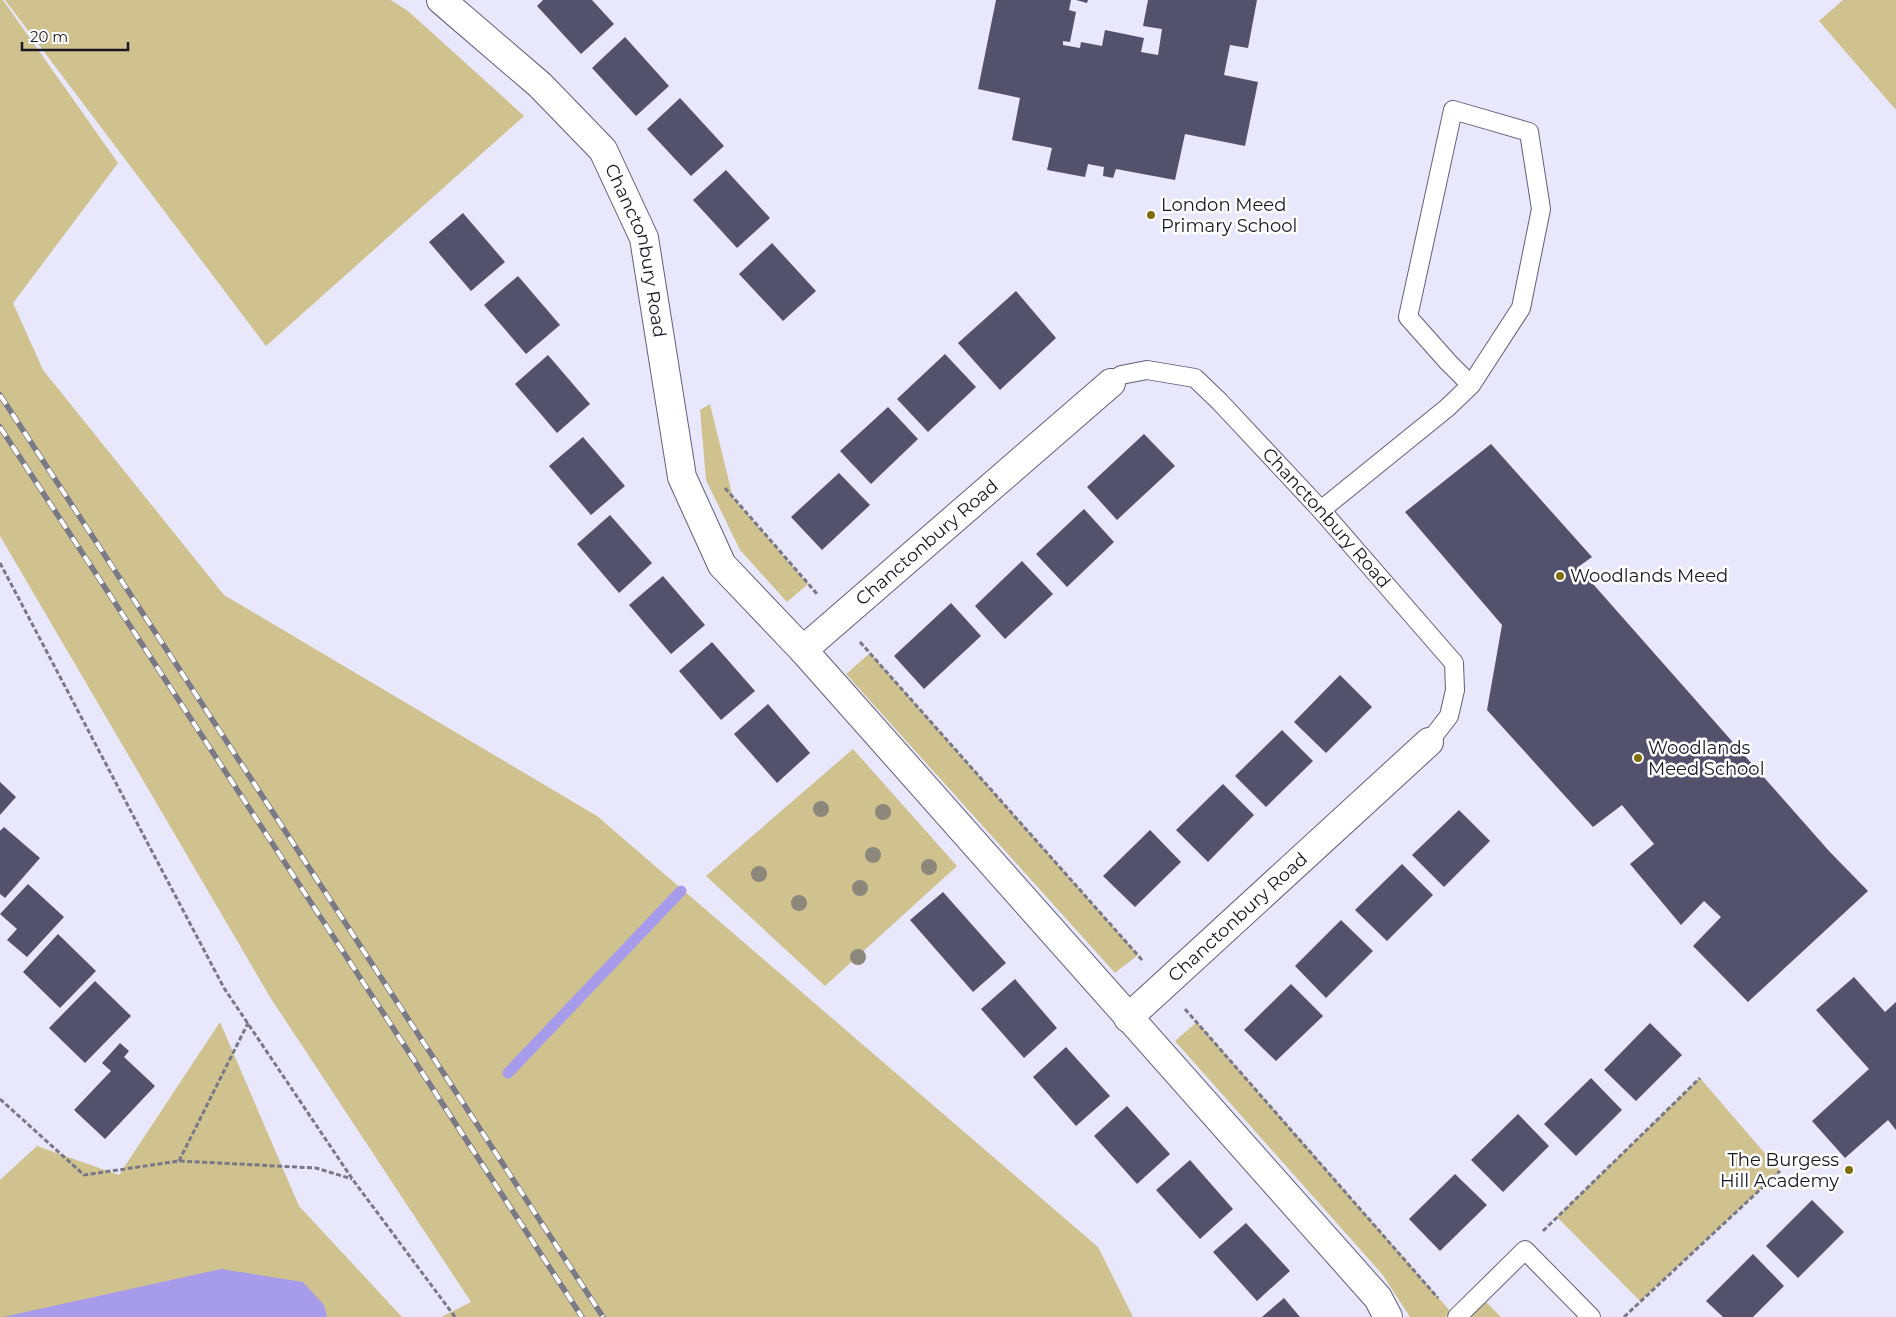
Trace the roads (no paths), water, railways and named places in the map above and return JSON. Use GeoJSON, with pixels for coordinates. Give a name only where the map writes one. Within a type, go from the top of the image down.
{"type":"FeatureCollection","features":[{"type":"Feature","properties":{"kind":"street","name":"Chanctonbury Road"},"geometry":{"type":"LineString","coordinates":[[441,0],[540,86],[603,150],[644,238],[682,477],[722,564],[803,650],[1378,1298],[1388,1317]]}},
{"type":"Feature","properties":{"kind":"street","name":"Chanctonbury Road"},"geometry":{"type":"LineString","coordinates":[[803,650],[1111,383]]}},
{"type":"Feature","properties":{"kind":"street","name":"Chanctonbury Road"},"geometry":{"type":"LineString","coordinates":[[1128,1018],[1428,742]]}},
{"type":"Feature","properties":{"kind":"lane"},"geometry":{"type":"LineString","coordinates":[[1321,510],[1447,408],[1471,385],[1521,308],[1540,209],[1529,132],[1453,110],[1408,316],[1471,385]]}},
{"type":"Feature","properties":{"kind":"lane","name":"Chanctonbury Road"},"geometry":{"type":"LineString","coordinates":[[1111,383],[1121,375],[1147,370],[1195,378],[1220,402],[1321,510],[1454,663],[1455,690],[1449,716],[1428,742]]}},
{"type":"Feature","properties":{"kind":"lane"},"geometry":{"type":"LineString","coordinates":[[1457,1317],[1526,1250],[1591,1317]]}},
{"type":"Feature","properties":{"kind":"waterway"},"geometry":{"type":"LineString","coordinates":[[508,1073],[681,891]]}},
{"type":"Feature","properties":{"kind":"railway"},"geometry":{"type":"LineString","coordinates":[[0,395],[603,1317]]}},
{"type":"Feature","properties":{"kind":"railway"},"geometry":{"type":"LineString","coordinates":[[0,427],[582,1317]]}},
{"type":"Feature","properties":{"kind":"place","name":"London Meed Primary School"},"geometry":{"type":"Point","coordinates":[1151,215]}},
{"type":"Feature","properties":{"kind":"place","name":"Woodlands Meed"},"geometry":{"type":"Point","coordinates":[1560,576]}},
{"type":"Feature","properties":{"kind":"place","name":"Woodlands Meed School"},"geometry":{"type":"Point","coordinates":[1638,758]}},
{"type":"Feature","properties":{"kind":"place","name":"The Burgess Hill Academy"},"geometry":{"type":"Point","coordinates":[1849,1170]}}]}
